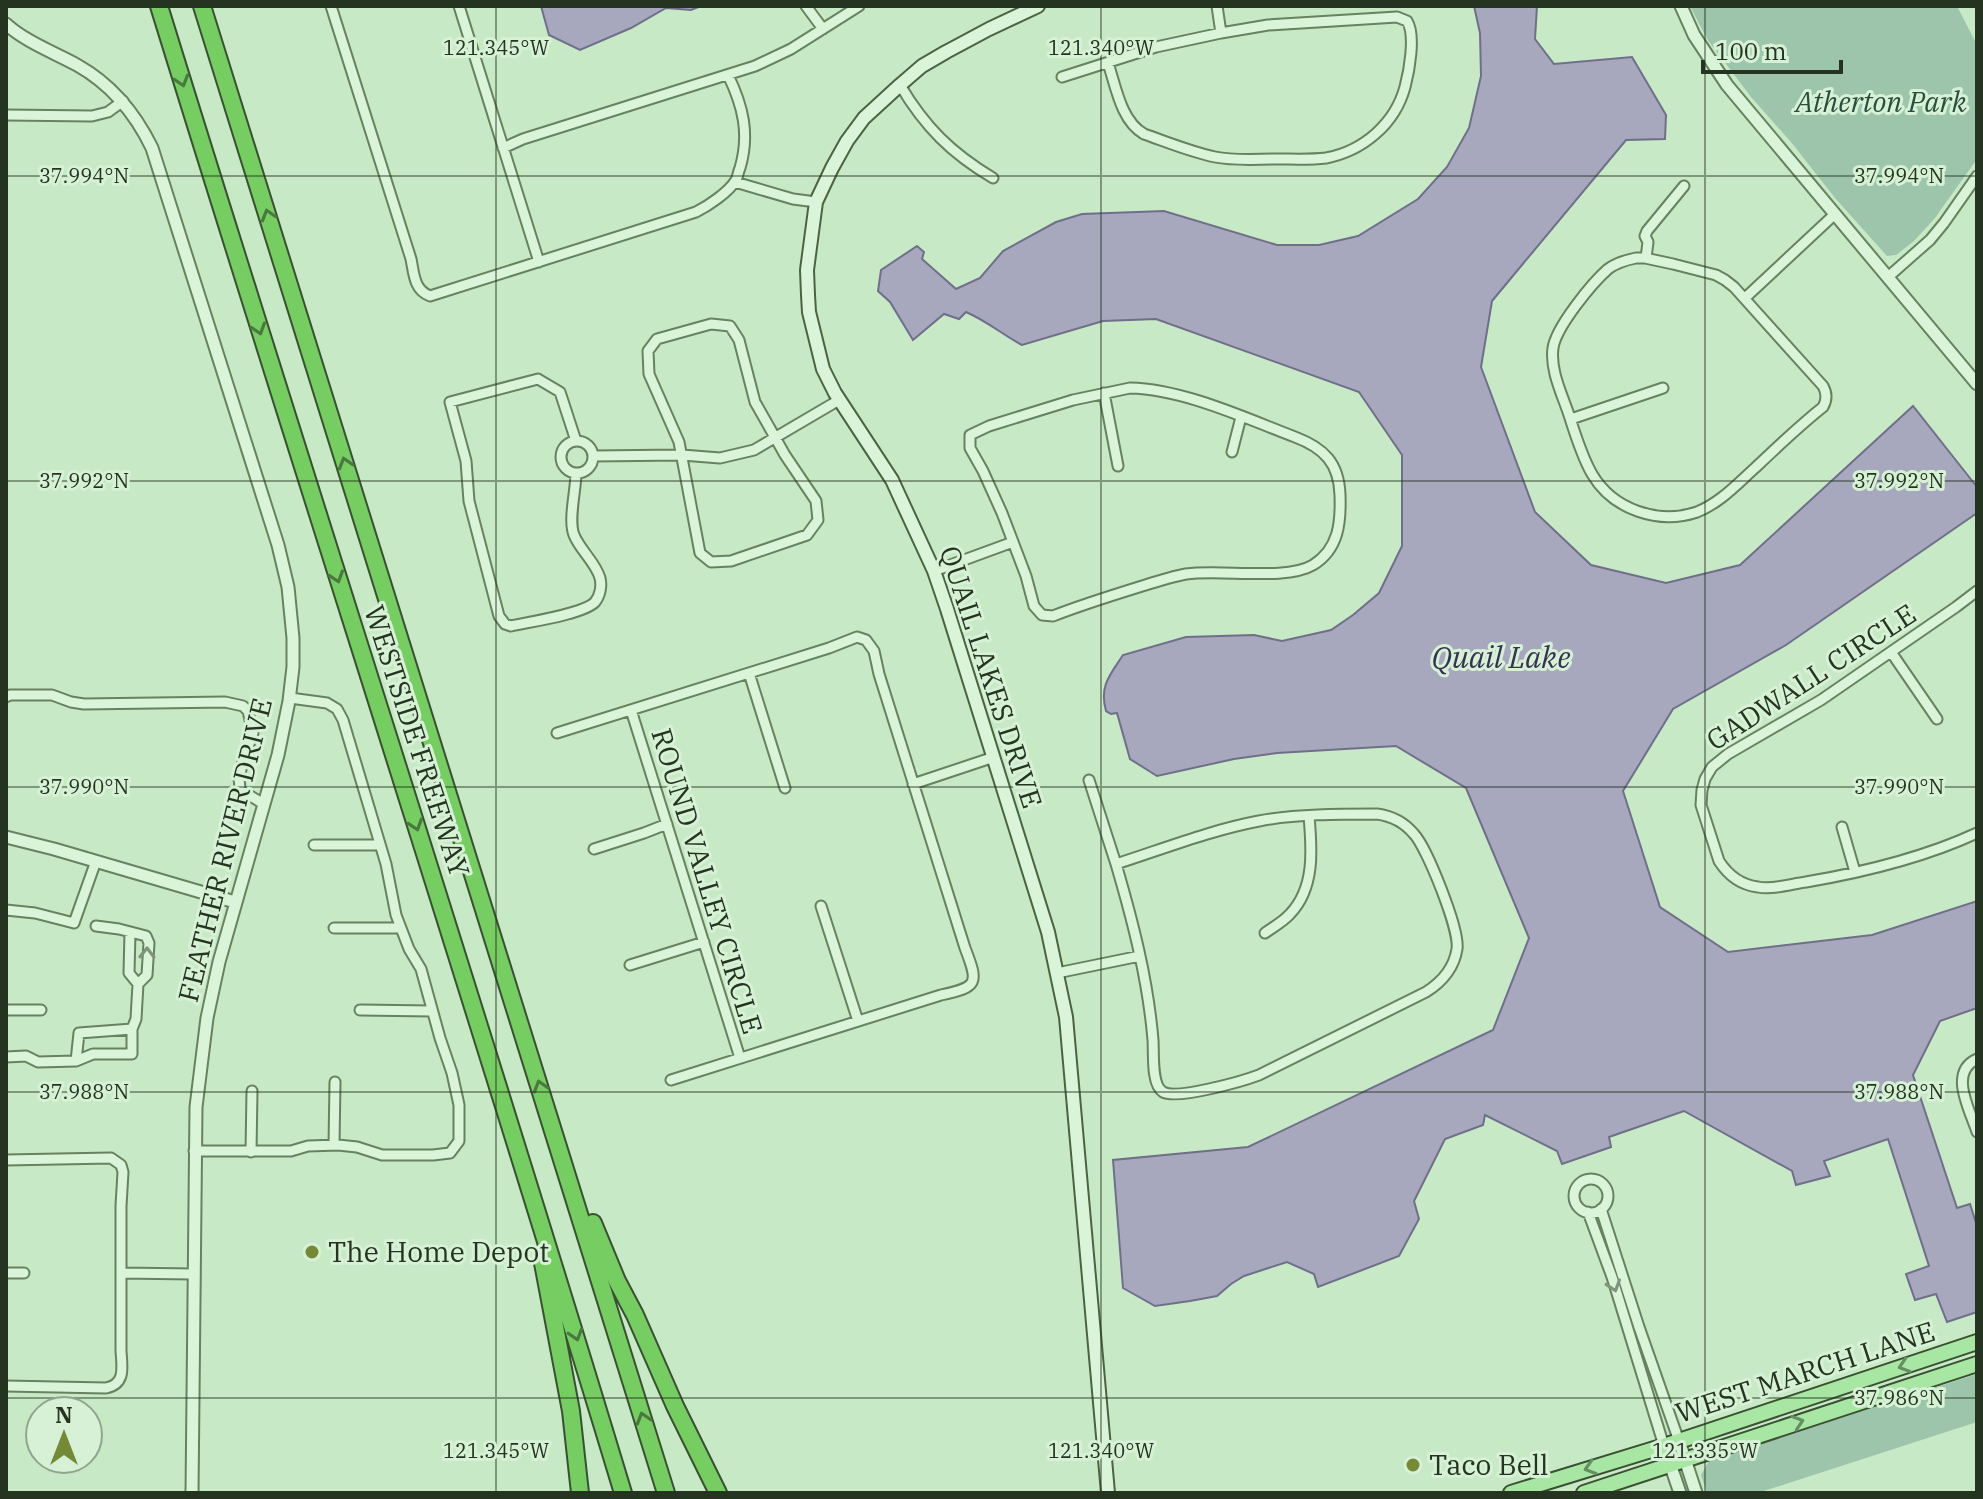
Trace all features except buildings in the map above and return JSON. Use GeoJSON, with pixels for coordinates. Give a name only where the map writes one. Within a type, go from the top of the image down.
{"type":"FeatureCollection","features":[{"type":"Feature","properties":{"kind":"highway","name":"WESTSIDE FREEWAY"},"geometry":{"type":"LineString","coordinates":[[159,6],[545,1234],[623,1493]]}},
{"type":"Feature","properties":{"kind":"highway","name":"WESTSIDE FREEWAY"},"geometry":{"type":"LineString","coordinates":[[202,6],[666,1493]]}},
{"type":"Feature","properties":{"kind":"highway"},"geometry":{"type":"LineString","coordinates":[[563,1160],[718,1493]]}},
{"type":"Feature","properties":{"kind":"highway"},"geometry":{"type":"LineString","coordinates":[[545,1234],[543,1263],[571,1411],[580,1493]]}},
{"type":"Feature","properties":{"kind":"main road","name":"QUAIL LAKES DRIVE"},"geometry":{"type":"LineString","coordinates":[[1038,6],[922,66],[864,118],[847,141],[816,202],[807,270],[809,312],[823,369],[839,400],[892,480],[934,571],[1048,932],[1066,1017],[1108,1493]]}},
{"type":"Feature","properties":{"kind":"main road","name":"WEST MARCH LANE"},"geometry":{"type":"LineString","coordinates":[[1511,1493],[1977,1342]]}},
{"type":"Feature","properties":{"kind":"main road","name":"WEST MARCH LANE"},"geometry":{"type":"LineString","coordinates":[[1584,1493],[1977,1364]]}},
{"type":"Feature","properties":{"kind":"street"},"geometry":{"type":"LineString","coordinates":[[331,6],[411,259],[417,288],[425,295],[433,296],[696,212],[716,199],[735,182],[743,157],[746,129],[737,93],[728,75]]}},
{"type":"Feature","properties":{"kind":"street"},"geometry":{"type":"LineString","coordinates":[[459,6],[539,262]]}},
{"type":"Feature","properties":{"kind":"street"},"geometry":{"type":"LineString","coordinates":[[806,6],[823,29]]}},
{"type":"Feature","properties":{"kind":"street"},"geometry":{"type":"LineString","coordinates":[[503,148],[728,75],[780,55],[859,6]]}},
{"type":"Feature","properties":{"kind":"street"},"geometry":{"type":"LineString","coordinates":[[1217,6],[1221,33]]}},
{"type":"Feature","properties":{"kind":"street"},"geometry":{"type":"LineString","coordinates":[[1681,6],[1694,35],[1719,74],[1977,384]]}},
{"type":"Feature","properties":{"kind":"street"},"geometry":{"type":"LineString","coordinates":[[1062,77],[1156,47],[1268,25],[1316,20],[1402,18],[1407,21],[1411,31],[1408,74],[1404,92],[1393,114],[1378,132],[1363,143],[1347,152],[1315,159],[1217,157],[1144,134],[1129,120],[1108,63]]}},
{"type":"Feature","properties":{"kind":"street","name":"FEATHER RIVER DRIVE"},"geometry":{"type":"LineString","coordinates":[[6,24],[29,41],[93,75],[123,101],[144,132],[158,163],[284,565],[291,607],[290,698],[280,747],[222,951],[207,1018],[196,1107],[192,1493]]}},
{"type":"Feature","properties":{"kind":"street"},"geometry":{"type":"LineString","coordinates":[[900,85],[915,110],[940,139],[971,165],[993,178]]}},
{"type":"Feature","properties":{"kind":"street"},"geometry":{"type":"LineString","coordinates":[[6,115],[92,116],[108,112],[123,101]]}},
{"type":"Feature","properties":{"kind":"street"},"geometry":{"type":"LineString","coordinates":[[1888,277],[1930,240],[1977,176]]}},
{"type":"Feature","properties":{"kind":"street"},"geometry":{"type":"LineString","coordinates":[[735,182],[793,199],[816,202]]}},
{"type":"Feature","properties":{"kind":"street"},"geometry":{"type":"LineString","coordinates":[[1646,258],[1647,231],[1684,186]]}},
{"type":"Feature","properties":{"kind":"street"},"geometry":{"type":"LineString","coordinates":[[1969,188],[1977,198]]}},
{"type":"Feature","properties":{"kind":"street"},"geometry":{"type":"LineString","coordinates":[[1745,298],[1835,214]]}},
{"type":"Feature","properties":{"kind":"street"},"geometry":{"type":"LineString","coordinates":[[1636,258],[1716,275],[1745,298],[1823,386],[1826,395],[1823,407],[1721,499],[1699,511],[1678,516],[1656,516],[1630,509],[1611,497],[1595,480],[1586,463],[1553,365],[1558,332],[1608,270],[1622,261],[1636,258]]}},
{"type":"Feature","properties":{"kind":"street"},"geometry":{"type":"LineString","coordinates":[[711,324],[730,326],[739,340],[755,402],[777,439],[816,501],[818,520],[807,535],[731,561],[711,562],[700,553],[679,442],[649,374],[648,351],[657,339],[711,324]]}},
{"type":"Feature","properties":{"kind":"street"},"geometry":{"type":"LineString","coordinates":[[576,441],[560,392],[538,379],[450,402],[466,461],[469,501],[499,616],[505,624],[511,626],[553,617],[587,608],[597,600],[601,590],[600,577],[573,534],[576,473]]}},
{"type":"Feature","properties":{"kind":"street"},"geometry":{"type":"LineString","coordinates":[[1130,388],[1179,395],[1309,442],[1332,463],[1339,482],[1339,528],[1331,547],[1311,566],[1292,572],[1206,572],[1174,577],[1048,617],[1042,615],[1034,606],[1013,542],[970,448],[970,435],[989,426],[1104,393],[1130,388]]}},
{"type":"Feature","properties":{"kind":"street"},"geometry":{"type":"LineString","coordinates":[[1571,419],[1663,388]]}},
{"type":"Feature","properties":{"kind":"street"},"geometry":{"type":"LineString","coordinates":[[1104,393],[1118,466]]}},
{"type":"Feature","properties":{"kind":"street"},"geometry":{"type":"LineString","coordinates":[[593,456],[682,455],[720,458],[754,450],[777,439],[839,400]]}},
{"type":"Feature","properties":{"kind":"street"},"geometry":{"type":"LineString","coordinates":[[1232,452],[1241,417]]}},
{"type":"Feature","properties":{"kind":"street"},"geometry":{"type":"LineString","coordinates":[[576,441],[590,447],[593,456],[587,470],[576,473],[564,465],[562,455],[566,446],[576,441]]}},
{"type":"Feature","properties":{"kind":"street"},"geometry":{"type":"LineString","coordinates":[[934,571],[1013,542]]}},
{"type":"Feature","properties":{"kind":"street","name":"GADWALL CIRCLE"},"geometry":{"type":"LineString","coordinates":[[1977,591],[1821,700],[1718,761],[1705,779],[1700,799],[1719,861],[1729,874],[1755,887],[1772,887],[1855,872],[1916,857],[1977,833]]}},
{"type":"Feature","properties":{"kind":"street","name":"ROUND VALLEY CIRCLE"},"geometry":{"type":"LineString","coordinates":[[857,637],[866,640],[874,651],[974,973],[968,988],[963,990],[740,1058],[631,710],[749,673],[857,637]]}},
{"type":"Feature","properties":{"kind":"street"},"geometry":{"type":"LineString","coordinates":[[1891,652],[1937,719]]}},
{"type":"Feature","properties":{"kind":"street"},"geometry":{"type":"LineString","coordinates":[[749,673],[785,788]]}},
{"type":"Feature","properties":{"kind":"street"},"geometry":{"type":"LineString","coordinates":[[6,697],[52,695],[84,704],[225,702],[243,706],[248,711],[253,733],[241,768],[240,790],[264,804]]}},
{"type":"Feature","properties":{"kind":"street"},"geometry":{"type":"LineString","coordinates":[[194,1151],[291,1151],[308,1146],[334,1145],[357,1147],[382,1155],[433,1155],[450,1153],[459,1141],[459,1105],[452,1073],[421,969],[409,949],[396,915],[386,864],[343,720],[337,709],[327,703],[290,698]]}},
{"type":"Feature","properties":{"kind":"street"},"geometry":{"type":"LineString","coordinates":[[557,733],[631,710]]}},
{"type":"Feature","properties":{"kind":"street"},"geometry":{"type":"LineString","coordinates":[[913,784],[994,757]]}},
{"type":"Feature","properties":{"kind":"street"},"geometry":{"type":"LineString","coordinates":[[1089,780],[1132,916],[1151,1017],[1155,1082],[1160,1090],[1170,1094],[1231,1085],[1259,1075],[1426,992],[1442,980],[1457,950],[1457,935],[1421,845],[1414,833],[1397,819],[1377,814],[1261,820],[1116,864]]}},
{"type":"Feature","properties":{"kind":"street"},"geometry":{"type":"LineString","coordinates":[[1265,933],[1291,914],[1305,889],[1311,861],[1309,816]]}},
{"type":"Feature","properties":{"kind":"street"},"geometry":{"type":"LineString","coordinates":[[594,849],[667,824]]}},
{"type":"Feature","properties":{"kind":"street"},"geometry":{"type":"LineString","coordinates":[[1842,827],[1855,872]]}},
{"type":"Feature","properties":{"kind":"street"},"geometry":{"type":"LineString","coordinates":[[6,837],[235,902]]}},
{"type":"Feature","properties":{"kind":"street"},"geometry":{"type":"LineString","coordinates":[[314,845],[380,845]]}},
{"type":"Feature","properties":{"kind":"street"},"geometry":{"type":"LineString","coordinates":[[6,910],[35,913],[74,923],[96,861]]}},
{"type":"Feature","properties":{"kind":"street"},"geometry":{"type":"LineString","coordinates":[[821,906],[858,1021]]}},
{"type":"Feature","properties":{"kind":"street"},"geometry":{"type":"LineString","coordinates":[[6,1057],[26,1056],[38,1062],[76,1061],[93,1054],[132,1054],[138,984],[147,975],[149,943],[146,936],[96,926]]}},
{"type":"Feature","properties":{"kind":"street"},"geometry":{"type":"LineString","coordinates":[[334,928],[401,928]]}},
{"type":"Feature","properties":{"kind":"street"},"geometry":{"type":"LineString","coordinates":[[130,932],[129,973],[138,984]]}},
{"type":"Feature","properties":{"kind":"street"},"geometry":{"type":"LineString","coordinates":[[630,965],[704,942]]}},
{"type":"Feature","properties":{"kind":"street"},"geometry":{"type":"LineString","coordinates":[[1057,973],[1140,956]]}},
{"type":"Feature","properties":{"kind":"street"},"geometry":{"type":"LineString","coordinates":[[6,1010],[41,1010]]}},
{"type":"Feature","properties":{"kind":"street"},"geometry":{"type":"LineString","coordinates":[[360,1010],[432,1011]]}},
{"type":"Feature","properties":{"kind":"street"},"geometry":{"type":"LineString","coordinates":[[76,1061],[79,1033],[132,1029]]}},
{"type":"Feature","properties":{"kind":"street"},"geometry":{"type":"LineString","coordinates":[[671,1080],[740,1058]]}},
{"type":"Feature","properties":{"kind":"street"},"geometry":{"type":"LineString","coordinates":[[1977,1059],[1971,1062],[1961,1077],[1977,1132]]}},
{"type":"Feature","properties":{"kind":"street"},"geometry":{"type":"LineString","coordinates":[[334,1145],[335,1082]]}},
{"type":"Feature","properties":{"kind":"street"},"geometry":{"type":"LineString","coordinates":[[251,1152],[252,1091]]}},
{"type":"Feature","properties":{"kind":"street"},"geometry":{"type":"LineString","coordinates":[[6,1160],[111,1158],[121,1165],[123,1172],[122,1373],[118,1384],[106,1388],[6,1386]]}},
{"type":"Feature","properties":{"kind":"street"},"geometry":{"type":"LineString","coordinates":[[1589,1179],[1600,1181],[1607,1190],[1607,1201],[1601,1209],[1588,1212],[1576,1204],[1574,1193],[1579,1184],[1589,1179]]}},
{"type":"Feature","properties":{"kind":"street"},"geometry":{"type":"LineString","coordinates":[[1601,1209],[1678,1462],[1696,1493]]}},
{"type":"Feature","properties":{"kind":"street"},"geometry":{"type":"LineString","coordinates":[[1588,1212],[1672,1443]]}},
{"type":"Feature","properties":{"kind":"street"},"geometry":{"type":"LineString","coordinates":[[6,1273],[24,1273]]}},
{"type":"Feature","properties":{"kind":"street"},"geometry":{"type":"LineString","coordinates":[[121,1273],[193,1274]]}},
{"type":"Feature","properties":{"kind":"street"},"geometry":{"type":"LineString","coordinates":[[1678,1462],[1680,1493]]}},
{"type":"Feature","properties":{"kind":"green space","name":"Atherton Park"},"geometry":{"type":"Polygon","coordinates":[[[1690,6],[1957,6],[1977,45],[1977,159],[1935,218],[1914,241],[1896,255],[1887,256],[1751,97],[1707,39],[1690,6]]]}},
{"type":"Feature","properties":{"kind":"green space"},"geometry":{"type":"Polygon","coordinates":[[[1977,1374],[1977,1422],[1758,1493],[1707,1493],[1701,1475],[1709,1461],[1977,1374]]]}},
{"type":"Feature","properties":{"kind":"water"},"geometry":{"type":"Polygon","coordinates":[[[541,6],[701,6],[691,10],[666,8],[631,28],[580,50],[549,35],[541,6]]]}},
{"type":"Feature","properties":{"kind":"water","name":"Quail Lake"},"geometry":{"type":"Polygon","coordinates":[[[1474,6],[1537,6],[1535,39],[1554,64],[1632,57],[1666,115],[1665,139],[1626,140],[1492,301],[1481,367],[1535,512],[1591,565],[1666,583],[1740,565],[1913,406],[1977,487],[1977,513],[1786,645],[1673,709],[1623,791],[1660,907],[1728,952],[1872,935],[1977,901],[1977,1008],[1940,1021],[1913,1075],[1957,1208],[1970,1204],[1977,1226],[1977,1312],[1947,1322],[1936,1294],[1915,1300],[1906,1274],[1929,1266],[1888,1139],[1824,1161],[1830,1176],[1796,1185],[1792,1171],[1684,1111],[1609,1137],[1611,1147],[1562,1164],[1557,1151],[1485,1115],[1483,1125],[1445,1139],[1414,1201],[1419,1219],[1399,1256],[1318,1287],[1314,1274],[1287,1262],[1244,1276],[1217,1296],[1190,1301],[1155,1306],[1123,1288],[1113,1160],[1248,1147],[1493,1030],[1529,938],[1466,788],[1396,746],[1277,753],[1157,776],[1130,759],[1117,713],[1106,711],[1105,688],[1123,655],[1186,637],[1254,635],[1282,641],[1331,630],[1379,593],[1402,546],[1402,455],[1359,392],[1156,319],[1103,321],[1022,345],[966,312],[959,319],[944,314],[913,340],[890,302],[878,291],[881,270],[917,246],[924,252],[922,259],[956,289],[980,278],[1003,251],[1056,222],[1082,214],[1164,211],[1277,245],[1319,245],[1358,236],[1418,199],[1447,167],[1469,128],[1481,76],[1480,33],[1474,6]]]}},
{"type":"Feature","properties":{"kind":"place","name":"The Home Depot"},"geometry":{"type":"Point","coordinates":[312,1252]}},
{"type":"Feature","properties":{"kind":"place","name":"Taco Bell"},"geometry":{"type":"Point","coordinates":[1413,1465]}}]}
